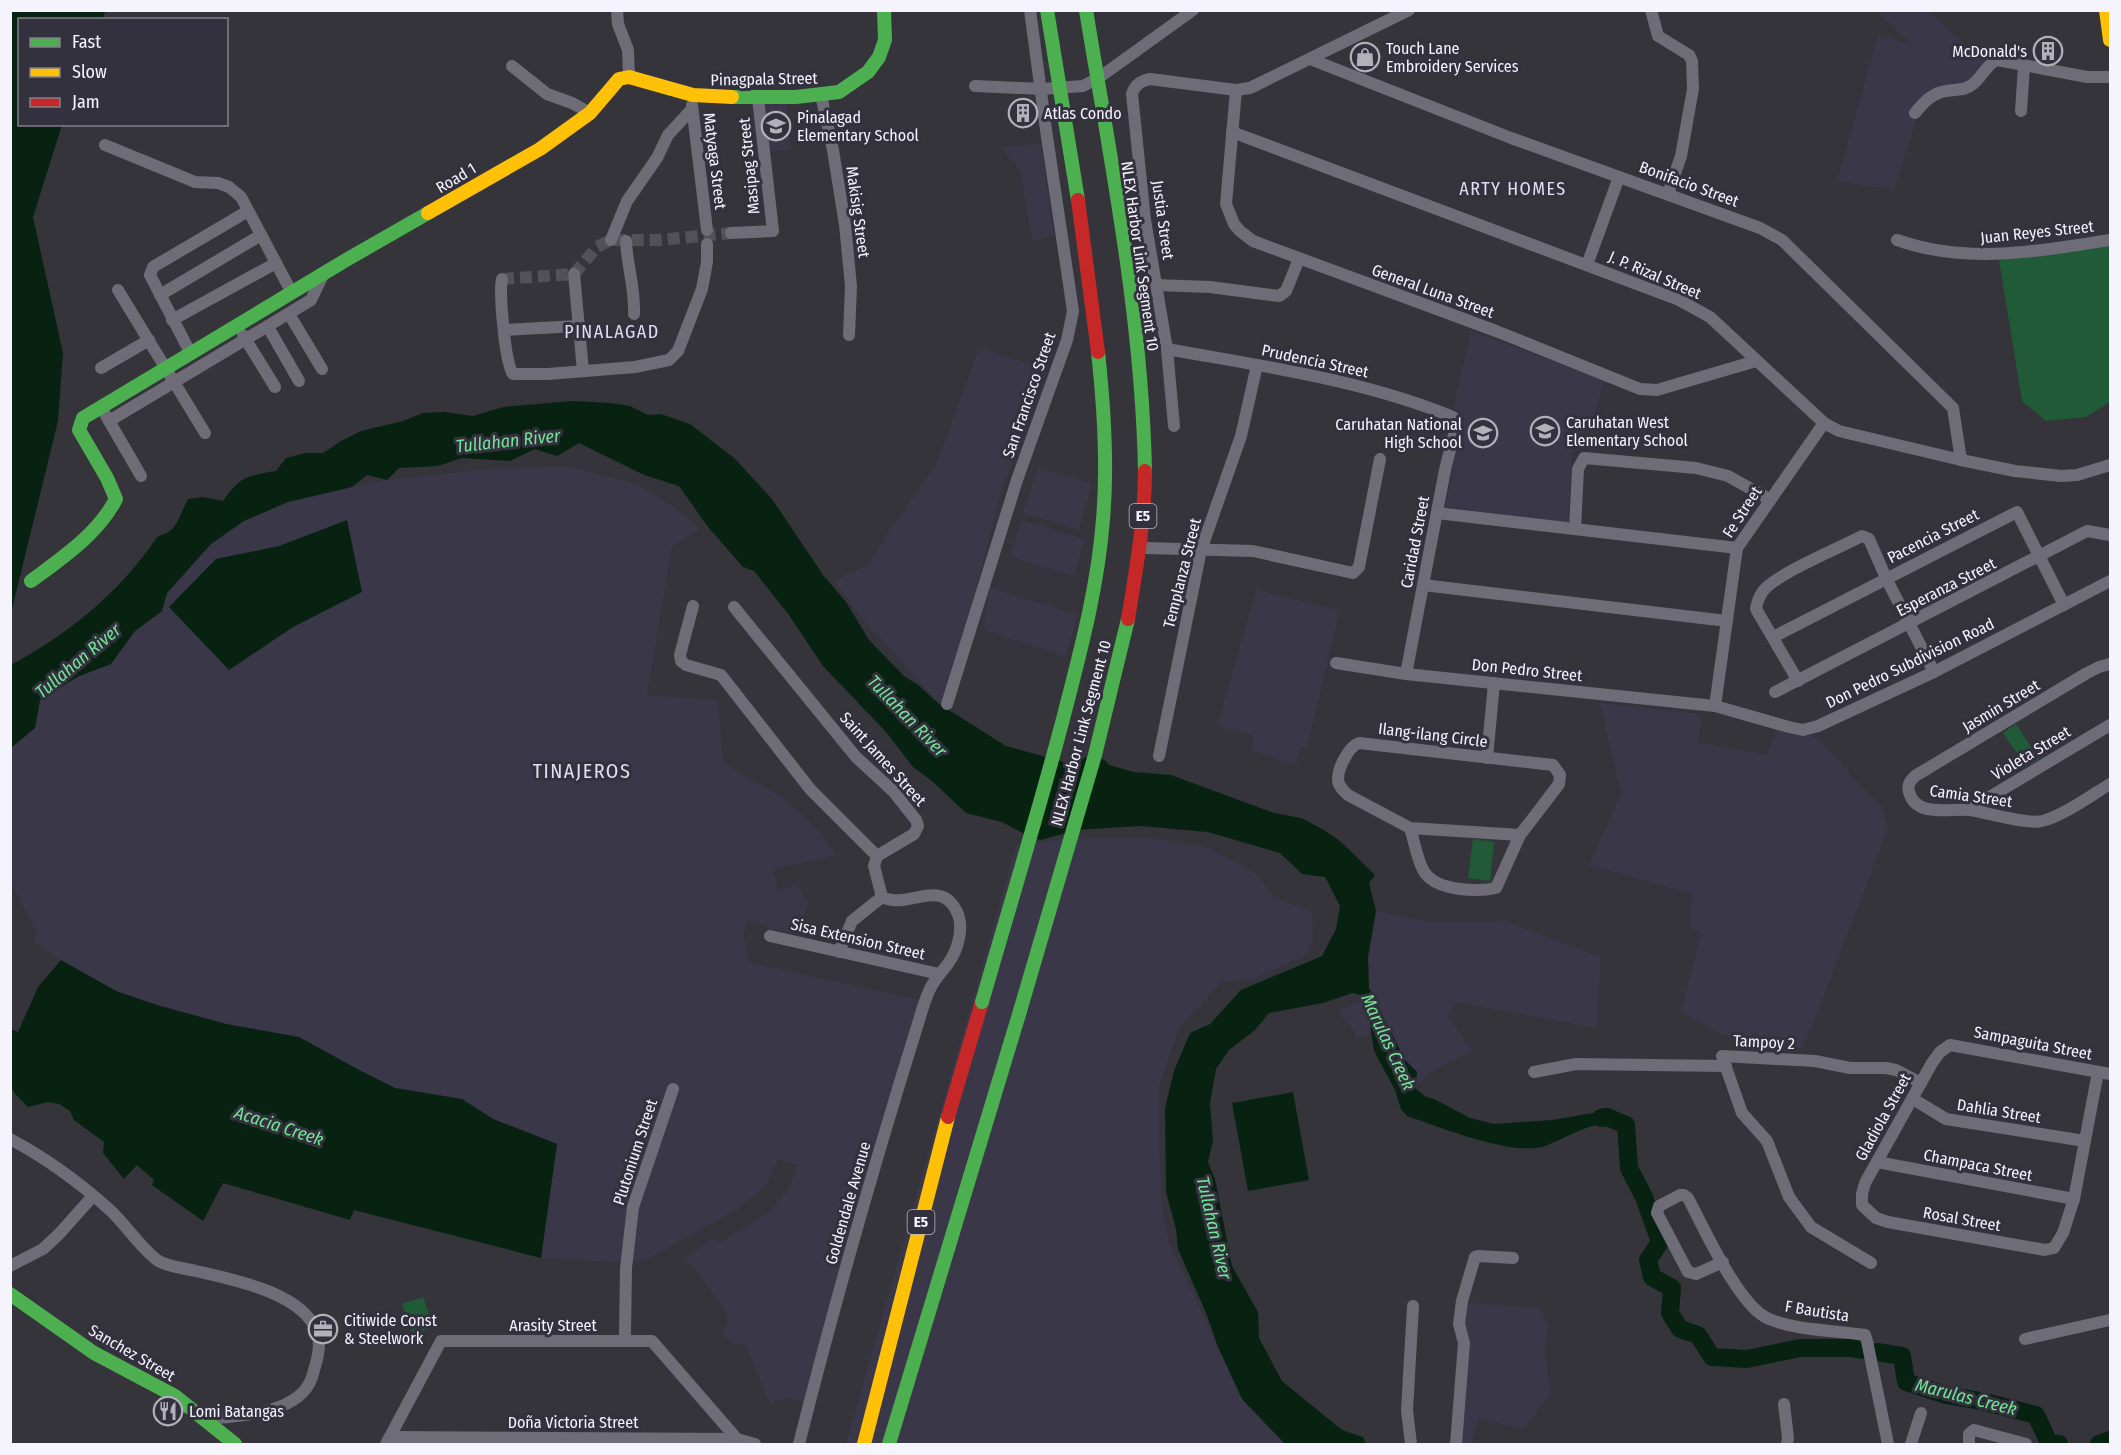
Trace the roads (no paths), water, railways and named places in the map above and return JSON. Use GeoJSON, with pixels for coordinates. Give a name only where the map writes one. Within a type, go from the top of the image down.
{"type":"FeatureCollection","features":[{"type":"Feature","properties":{"kind":"main road","name":"Pinagpala Street"},"geometry":{"type":"LineString","coordinates":[[627,77],[693,95],[758,98],[839,92],[867,72],[876,62],[885,40],[884,10]]}},
{"type":"Feature","properties":{"kind":"main road","name":"NLEX Harbor Link Segment 10"},"geometry":{"type":"LineString","coordinates":[[864,1444],[937,1157],[1056,744],[1088,618],[1101,541],[1105,495],[1106,430],[1101,371],[1071,155],[1047,10]]}},
{"type":"Feature","properties":{"kind":"main road","name":"NLEX Harbor Link Segment 10"},"geometry":{"type":"LineString","coordinates":[[889,1444],[972,1173],[1095,755],[1127,628],[1140,540],[1145,494],[1144,428],[1132,294],[1086,10]]}},
{"type":"Feature","properties":{"kind":"main road"},"geometry":{"type":"LineString","coordinates":[[2106,10],[2110,40]]}},
{"type":"Feature","properties":{"kind":"main road","name":"Road 1"},"geometry":{"type":"LineString","coordinates":[[31,581],[79,545],[112,507],[116,499],[79,430],[84,416],[102,408],[324,273],[540,149],[590,113],[616,81],[627,77]]}},
{"type":"Feature","properties":{"kind":"main road","name":"Sanchez Street"},"geometry":{"type":"LineString","coordinates":[[10,1294],[94,1353],[175,1396],[235,1444]]}},
{"type":"Feature","properties":{"kind":"street"},"geometry":{"type":"LineString","coordinates":[[617,10],[618,24],[628,50],[627,77]]}},
{"type":"Feature","properties":{"kind":"street","name":"San Francisco Street"},"geometry":{"type":"LineString","coordinates":[[947,704],[1017,480],[1067,340],[1074,311],[1030,10]]}},
{"type":"Feature","properties":{"kind":"street"},"geometry":{"type":"LineString","coordinates":[[975,86],[1042,89],[1083,86],[1100,77],[1193,10]]}},
{"type":"Feature","properties":{"kind":"street"},"geometry":{"type":"LineString","coordinates":[[1236,90],[1250,88],[1409,10]]}},
{"type":"Feature","properties":{"kind":"street"},"geometry":{"type":"LineString","coordinates":[[1651,10],[1658,36],[1689,55],[1692,61],[1693,89],[1682,156],[1668,194]]}},
{"type":"Feature","properties":{"kind":"street","name":"Bonifacio Street"},"geometry":{"type":"LineString","coordinates":[[1310,59],[1511,138],[1760,228],[1782,240],[1953,408],[1961,460]]}},
{"type":"Feature","properties":{"kind":"street"},"geometry":{"type":"LineString","coordinates":[[1915,113],[1927,100],[1939,92],[1969,87],[1997,60],[2086,77],[2110,77]]}},
{"type":"Feature","properties":{"kind":"street"},"geometry":{"type":"LineString","coordinates":[[512,66],[547,94],[572,103],[590,113]]}},
{"type":"Feature","properties":{"kind":"street"},"geometry":{"type":"LineString","coordinates":[[2022,111],[2024,66]]}},
{"type":"Feature","properties":{"kind":"street","name":"Justia Street"},"geometry":{"type":"LineString","coordinates":[[1174,426],[1167,349],[1145,220],[1132,94],[1138,83],[1150,80],[1236,90]]}},
{"type":"Feature","properties":{"kind":"street","name":"General Luna Street"},"geometry":{"type":"LineString","coordinates":[[1236,90],[1226,198],[1230,217],[1240,231],[1253,241],[1299,260],[1496,331],[1640,389],[1657,390],[1756,361]]}},
{"type":"Feature","properties":{"kind":"street","name":"Matyaga Street"},"geometry":{"type":"LineString","coordinates":[[693,95],[691,110],[695,123],[707,230]]}},
{"type":"Feature","properties":{"kind":"street","name":"Makisig Street"},"geometry":{"type":"LineString","coordinates":[[821,95],[833,150],[845,225],[851,286],[849,335]]}},
{"type":"Feature","properties":{"kind":"street","name":"Masipag Street"},"geometry":{"type":"LineString","coordinates":[[731,233],[773,231],[758,98]]}},
{"type":"Feature","properties":{"kind":"street"},"geometry":{"type":"LineString","coordinates":[[611,240],[627,201],[657,158],[668,135],[691,110]]}},
{"type":"Feature","properties":{"kind":"street","name":"J. P. Rizal Street"},"geometry":{"type":"LineString","coordinates":[[1232,132],[1679,300],[1710,317],[1824,423],[1839,431],[2015,471],[2061,476],[2077,475],[2110,465]]}},
{"type":"Feature","properties":{"kind":"street"},"geometry":{"type":"LineString","coordinates":[[105,145],[195,182],[218,183],[229,187],[241,197],[292,293]]}},
{"type":"Feature","properties":{"kind":"street"},"geometry":{"type":"LineString","coordinates":[[1587,265],[1619,177]]}},
{"type":"Feature","properties":{"kind":"street"},"geometry":{"type":"LineString","coordinates":[[191,354],[150,275],[153,267],[248,211]]}},
{"type":"Feature","properties":{"kind":"street"},"geometry":{"type":"LineString","coordinates":[[160,295],[261,235]]}},
{"type":"Feature","properties":{"kind":"street","name":"Juan Reyes Street"},"geometry":{"type":"LineString","coordinates":[[1897,240],[1937,251],[1978,256],[2110,240]]}},
{"type":"Feature","properties":{"kind":"street"},"geometry":{"type":"LineString","coordinates":[[626,241],[626,254],[632,276],[634,314]]}},
{"type":"Feature","properties":{"kind":"street"},"geometry":{"type":"LineString","coordinates":[[502,279],[504,330],[513,374],[635,367],[669,360],[678,351],[702,289],[707,262],[707,244]]}},
{"type":"Feature","properties":{"kind":"street"},"geometry":{"type":"LineString","coordinates":[[1156,285],[1210,287],[1279,297],[1286,291],[1299,260]]}},
{"type":"Feature","properties":{"kind":"street"},"geometry":{"type":"LineString","coordinates":[[172,320],[276,263]]}},
{"type":"Feature","properties":{"kind":"street"},"geometry":{"type":"LineString","coordinates":[[109,421],[311,300],[324,273]]}},
{"type":"Feature","properties":{"kind":"street"},"geometry":{"type":"LineString","coordinates":[[574,274],[583,371]]}},
{"type":"Feature","properties":{"kind":"street"},"geometry":{"type":"LineString","coordinates":[[118,290],[205,433]]}},
{"type":"Feature","properties":{"kind":"street"},"geometry":{"type":"LineString","coordinates":[[289,314],[322,369]]}},
{"type":"Feature","properties":{"kind":"street"},"geometry":{"type":"LineString","coordinates":[[504,330],[578,326]]}},
{"type":"Feature","properties":{"kind":"street"},"geometry":{"type":"LineString","coordinates":[[238,327],[276,387]]}},
{"type":"Feature","properties":{"kind":"street"},"geometry":{"type":"LineString","coordinates":[[268,327],[299,381]]}},
{"type":"Feature","properties":{"kind":"street"},"geometry":{"type":"LineString","coordinates":[[100,368],[148,340]]}},
{"type":"Feature","properties":{"kind":"street","name":"Prudencia Street"},"geometry":{"type":"LineString","coordinates":[[1167,349],[1257,365],[1377,391],[1453,417]]}},
{"type":"Feature","properties":{"kind":"street","name":"Templanza Street"},"geometry":{"type":"LineString","coordinates":[[1159,756],[1201,550],[1240,436],[1257,365]]}},
{"type":"Feature","properties":{"kind":"street"},"geometry":{"type":"LineString","coordinates":[[102,408],[141,476]]}},
{"type":"Feature","properties":{"kind":"street","name":"Caridad Street"},"geometry":{"type":"LineString","coordinates":[[1406,674],[1456,426],[1453,417]]}},
{"type":"Feature","properties":{"kind":"street","name":"Fe Street"},"geometry":{"type":"LineString","coordinates":[[1715,706],[1737,548],[1824,423]]}},
{"type":"Feature","properties":{"kind":"street"},"geometry":{"type":"LineString","coordinates":[[1575,529],[1578,469],[1584,458],[1696,468],[1728,476],[1769,499]]}},
{"type":"Feature","properties":{"kind":"street"},"geometry":{"type":"LineString","coordinates":[[1146,548],[1252,551],[1353,573],[1359,567],[1380,459]]}},
{"type":"Feature","properties":{"kind":"street","name":"Pacencia Street"},"geometry":{"type":"LineString","coordinates":[[1773,637],[2017,512],[2064,605]]}},
{"type":"Feature","properties":{"kind":"street"},"geometry":{"type":"LineString","coordinates":[[1437,513],[1737,548]]}},
{"type":"Feature","properties":{"kind":"street","name":"Esperanza Street"},"geometry":{"type":"LineString","coordinates":[[1775,692],[2087,531],[2110,535]]}},
{"type":"Feature","properties":{"kind":"street"},"geometry":{"type":"LineString","coordinates":[[1798,681],[1756,609],[1759,598],[1765,589],[1780,578],[1863,536],[1869,538],[1886,578],[1934,672]]}},
{"type":"Feature","properties":{"kind":"street","name":"Don Pedro Subdivision Road"},"geometry":{"type":"LineString","coordinates":[[1715,706],[1789,727],[1811,729],[1934,672],[2110,581]]}},
{"type":"Feature","properties":{"kind":"street"},"geometry":{"type":"LineString","coordinates":[[1423,585],[1727,621]]}},
{"type":"Feature","properties":{"kind":"street"},"geometry":{"type":"LineString","coordinates":[[693,606],[680,655],[681,660],[687,665],[721,675],[810,789],[877,856],[874,866],[882,897]]}},
{"type":"Feature","properties":{"kind":"street","name":"Saint James Street"},"geometry":{"type":"LineString","coordinates":[[734,607],[856,757],[893,791],[916,820],[918,826],[914,834],[877,856]]}},
{"type":"Feature","properties":{"kind":"street","name":"Don Pedro Street"},"geometry":{"type":"LineString","coordinates":[[1336,663],[1406,674],[1715,706]]}},
{"type":"Feature","properties":{"kind":"street","name":"Jasmin Street"},"geometry":{"type":"LineString","coordinates":[[1910,780],[2087,673],[2110,664]]}},
{"type":"Feature","properties":{"kind":"street"},"geometry":{"type":"LineString","coordinates":[[1487,758],[1494,683]]}},
{"type":"Feature","properties":{"kind":"street","name":"Violeta Street"},"geometry":{"type":"LineString","coordinates":[[1968,810],[2110,725]]}},
{"type":"Feature","properties":{"kind":"street","name":"Ilang-ilang Circle"},"geometry":{"type":"LineString","coordinates":[[1410,828],[1424,873],[1436,883],[1479,892],[1496,888],[1520,835],[1559,784],[1560,775],[1553,765],[1359,743],[1349,748],[1338,777],[1341,789],[1410,828],[1520,835]]}},
{"type":"Feature","properties":{"kind":"street","name":"Camia Street"},"geometry":{"type":"LineString","coordinates":[[1910,780],[1907,788],[1911,798],[1928,810],[1968,810],[2040,822],[2055,816],[2110,784]]}},
{"type":"Feature","properties":{"kind":"street"},"geometry":{"type":"LineString","coordinates":[[882,897],[896,901],[937,895],[945,896],[956,909],[961,924],[955,950],[948,964],[939,974]]}},
{"type":"Feature","properties":{"kind":"street"},"geometry":{"type":"LineString","coordinates":[[839,952],[852,921],[882,897]]}},
{"type":"Feature","properties":{"kind":"street","name":"Sisa Extension Street"},"geometry":{"type":"LineString","coordinates":[[770,936],[939,974]]}},
{"type":"Feature","properties":{"kind":"street","name":"Goldendale Avenue"},"geometry":{"type":"LineString","coordinates":[[799,1444],[878,1156],[926,997],[939,974]]}},
{"type":"Feature","properties":{"kind":"street","name":"Sampaguita Street"},"geometry":{"type":"LineString","coordinates":[[1950,1045],[2104,1073]]}},
{"type":"Feature","properties":{"kind":"street","name":"Gladiola Street"},"geometry":{"type":"LineString","coordinates":[[1867,1210],[1862,1205],[1865,1183],[1940,1052],[1950,1045]]}},
{"type":"Feature","properties":{"kind":"street","name":"Tampoy 2"},"geometry":{"type":"LineString","coordinates":[[1871,1263],[1810,1227],[1797,1209],[1789,1197],[1767,1140],[1742,1113],[1722,1056],[1815,1061],[1850,1068],[1886,1068],[1896,1070],[1921,1083]]}},
{"type":"Feature","properties":{"kind":"street"},"geometry":{"type":"LineString","coordinates":[[1534,1072],[1576,1064],[1726,1066]]}},
{"type":"Feature","properties":{"kind":"street"},"geometry":{"type":"LineString","coordinates":[[2074,1199],[2085,1141],[2104,1073]]}},
{"type":"Feature","properties":{"kind":"street","name":"Plutonium Street"},"geometry":{"type":"LineString","coordinates":[[625,1334],[626,1268],[633,1207],[673,1089]]}},
{"type":"Feature","properties":{"kind":"street","name":"Dahlia Street"},"geometry":{"type":"LineString","coordinates":[[1913,1099],[1946,1119],[2085,1141]]}},
{"type":"Feature","properties":{"kind":"street"},"geometry":{"type":"LineString","coordinates":[[10,1139],[58,1169],[93,1196],[111,1211],[159,1262],[248,1283],[273,1293],[299,1310],[316,1330],[319,1348],[315,1367],[310,1382],[299,1396],[281,1407],[204,1419]]}},
{"type":"Feature","properties":{"kind":"street","name":"Champaca Street"},"geometry":{"type":"LineString","coordinates":[[1877,1162],[2074,1199]]}},
{"type":"Feature","properties":{"kind":"street","name":"F Bautista"},"geometry":{"type":"LineString","coordinates":[[1723,1262],[1696,1274],[1688,1272],[1656,1209],[1684,1195],[1748,1304],[1759,1314],[1781,1323],[1865,1335],[1888,1444]]}},
{"type":"Feature","properties":{"kind":"street"},"geometry":{"type":"LineString","coordinates":[[10,1266],[43,1249],[93,1196]]}},
{"type":"Feature","properties":{"kind":"street","name":"Rosal Street"},"geometry":{"type":"LineString","coordinates":[[1867,1210],[1876,1218],[1888,1222],[2045,1250],[2054,1248],[2074,1199]]}},
{"type":"Feature","properties":{"kind":"street"},"geometry":{"type":"LineString","coordinates":[[1456,1444],[1464,1343],[1459,1324],[1462,1302],[1475,1257],[1513,1257]]}},
{"type":"Feature","properties":{"kind":"street"},"geometry":{"type":"LineString","coordinates":[[1412,1444],[1407,1410],[1413,1306]]}},
{"type":"Feature","properties":{"kind":"street"},"geometry":{"type":"LineString","coordinates":[[2025,1339],[2110,1320]]}},
{"type":"Feature","properties":{"kind":"street","name":"Arasity Street"},"geometry":{"type":"LineString","coordinates":[[388,1441],[441,1341],[652,1341],[736,1439]]}},
{"type":"Feature","properties":{"kind":"street"},"geometry":{"type":"LineString","coordinates":[[1784,1404],[1787,1444]]}},
{"type":"Feature","properties":{"kind":"street"},"geometry":{"type":"LineString","coordinates":[[1911,1444],[1921,1413]]}},
{"type":"Feature","properties":{"kind":"street"},"geometry":{"type":"LineString","coordinates":[[1970,1438],[1978,1430],[2026,1444]]}},
{"type":"Feature","properties":{"kind":"street","name":"Doña Victoria Street"},"geometry":{"type":"LineString","coordinates":[[388,1441],[736,1439],[755,1444]]}},
{"type":"Feature","properties":{"kind":"water"},"geometry":{"type":"Polygon","coordinates":[[[11,10],[106,11],[102,18],[18,18],[18,126],[62,126],[33,217],[63,353],[58,421],[11,613],[11,10]]]}},
{"type":"Feature","properties":{"kind":"water","name":"Tullahan River"},"geometry":{"type":"Polygon","coordinates":[[[572,401],[630,406],[648,415],[661,414],[690,424],[734,458],[772,499],[823,575],[846,602],[869,640],[904,676],[917,684],[938,703],[1006,746],[1064,762],[1094,756],[1106,761],[1109,765],[1134,772],[1171,775],[1274,813],[1301,818],[1340,841],[1375,875],[1369,883],[1376,911],[1368,957],[1369,988],[1405,1060],[1417,1072],[1415,1088],[1426,1097],[1470,1118],[1494,1124],[1552,1120],[1599,1112],[1615,1114],[1626,1119],[1620,1127],[1612,1124],[1592,1126],[1542,1147],[1528,1148],[1493,1144],[1474,1139],[1407,1116],[1401,1109],[1395,1090],[1374,1051],[1367,1003],[1360,995],[1353,993],[1323,1003],[1269,1013],[1255,1030],[1229,1050],[1216,1069],[1210,1103],[1213,1141],[1208,1162],[1215,1179],[1232,1266],[1258,1312],[1259,1338],[1282,1381],[1342,1430],[1363,1437],[1366,1444],[1285,1444],[1242,1399],[1178,1249],[1176,1229],[1166,1192],[1165,1108],[1174,1071],[1190,1033],[1210,1024],[1241,990],[1322,956],[1336,929],[1340,906],[1325,877],[1302,874],[1280,853],[1208,832],[1140,826],[1076,830],[1041,840],[1032,838],[1002,822],[966,813],[932,781],[913,767],[886,732],[823,666],[789,615],[754,571],[743,567],[708,527],[679,486],[644,475],[579,443],[557,456],[535,449],[510,461],[461,458],[438,466],[399,468],[387,480],[367,475],[352,487],[288,502],[244,521],[211,544],[167,593],[162,611],[135,631],[111,664],[77,677],[40,700],[35,728],[11,748],[11,665],[72,626],[108,595],[141,560],[157,538],[173,528],[188,499],[203,497],[223,501],[234,486],[245,478],[276,471],[286,458],[305,453],[323,453],[361,431],[403,421],[423,413],[444,412],[473,416],[503,407],[572,401]]]}},
{"type":"Feature","properties":{"kind":"water"},"geometry":{"type":"Polygon","coordinates":[[[347,520],[362,592],[293,627],[229,670],[169,607],[216,559],[279,546],[347,520]]]}},
{"type":"Feature","properties":{"kind":"water","name":"Acacia Creek"},"geometry":{"type":"Polygon","coordinates":[[[61,960],[116,991],[157,1005],[226,1024],[299,1037],[395,1088],[462,1099],[493,1119],[557,1144],[541,1258],[354,1210],[350,1220],[223,1183],[203,1221],[152,1185],[154,1180],[137,1165],[124,1179],[103,1153],[104,1142],[74,1120],[70,1111],[59,1104],[48,1102],[28,1107],[15,1094],[11,1086],[11,1029],[18,1032],[38,987],[61,960]]]}},
{"type":"Feature","properties":{"kind":"water"},"geometry":{"type":"Polygon","coordinates":[[[1293,1092],[1309,1180],[1248,1191],[1232,1103],[1293,1092]]]}},
{"type":"Feature","properties":{"kind":"waterway","name":"Marulas Creek"},"geometry":{"type":"LineString","coordinates":[[1601,1118],[1607,1117],[1626,1125],[1629,1168],[1644,1197],[1660,1242],[1648,1260],[1652,1277],[1672,1288],[1670,1313],[1680,1329],[1698,1335],[1712,1357],[1747,1359],[1800,1348],[1863,1350]]}},
{"type":"Feature","properties":{"kind":"waterway","name":"Marulas Creek"},"geometry":{"type":"LineString","coordinates":[[1877,1352],[1902,1356],[1906,1382],[1946,1395],[2036,1415],[2049,1443],[2059,1444]]}},
{"type":"Feature","properties":{"kind":"waterway","name":"Marulas Creek"},"geometry":{"type":"LineString","coordinates":[[2099,1444],[2110,1440]]}},
{"type":"Feature","properties":{"kind":"tunnel"},"geometry":{"type":"LineString","coordinates":[[502,279],[574,274],[597,247],[611,240],[659,240],[731,233]]}},
{"type":"Feature","properties":{"kind":"place","name":"McDonald's"},"geometry":{"type":"Point","coordinates":[2048,51]}},
{"type":"Feature","properties":{"kind":"place","name":"Touch Lane Embroidery Services"},"geometry":{"type":"Point","coordinates":[1365,57]}},
{"type":"Feature","properties":{"kind":"place","name":"Atlas Condo"},"geometry":{"type":"Point","coordinates":[1023,113]}},
{"type":"Feature","properties":{"kind":"place","name":"Pinalagad Elementary School"},"geometry":{"type":"Point","coordinates":[776,126]}},
{"type":"Feature","properties":{"kind":"place","name":"Caruhatan West Elementary School"},"geometry":{"type":"Point","coordinates":[1545,431]}},
{"type":"Feature","properties":{"kind":"place","name":"Caruhatan National High School"},"geometry":{"type":"Point","coordinates":[1483,433]}},
{"type":"Feature","properties":{"kind":"place","name":"Citiwide Const & Steelwork"},"geometry":{"type":"Point","coordinates":[323,1329]}},
{"type":"Feature","properties":{"kind":"place","name":"Lomi Batangas"},"geometry":{"type":"Point","coordinates":[168,1411]}},
{"type":"Feature","properties":{"kind":"district","name":"ARTY HOMES"},"geometry":{"type":"Point","coordinates":[1513,189]}},
{"type":"Feature","properties":{"kind":"district","name":"PINALAGAD"},"geometry":{"type":"Point","coordinates":[612,332]}},
{"type":"Feature","properties":{"kind":"district","name":"TINAJEROS"},"geometry":{"type":"Point","coordinates":[582,771]}}]}
